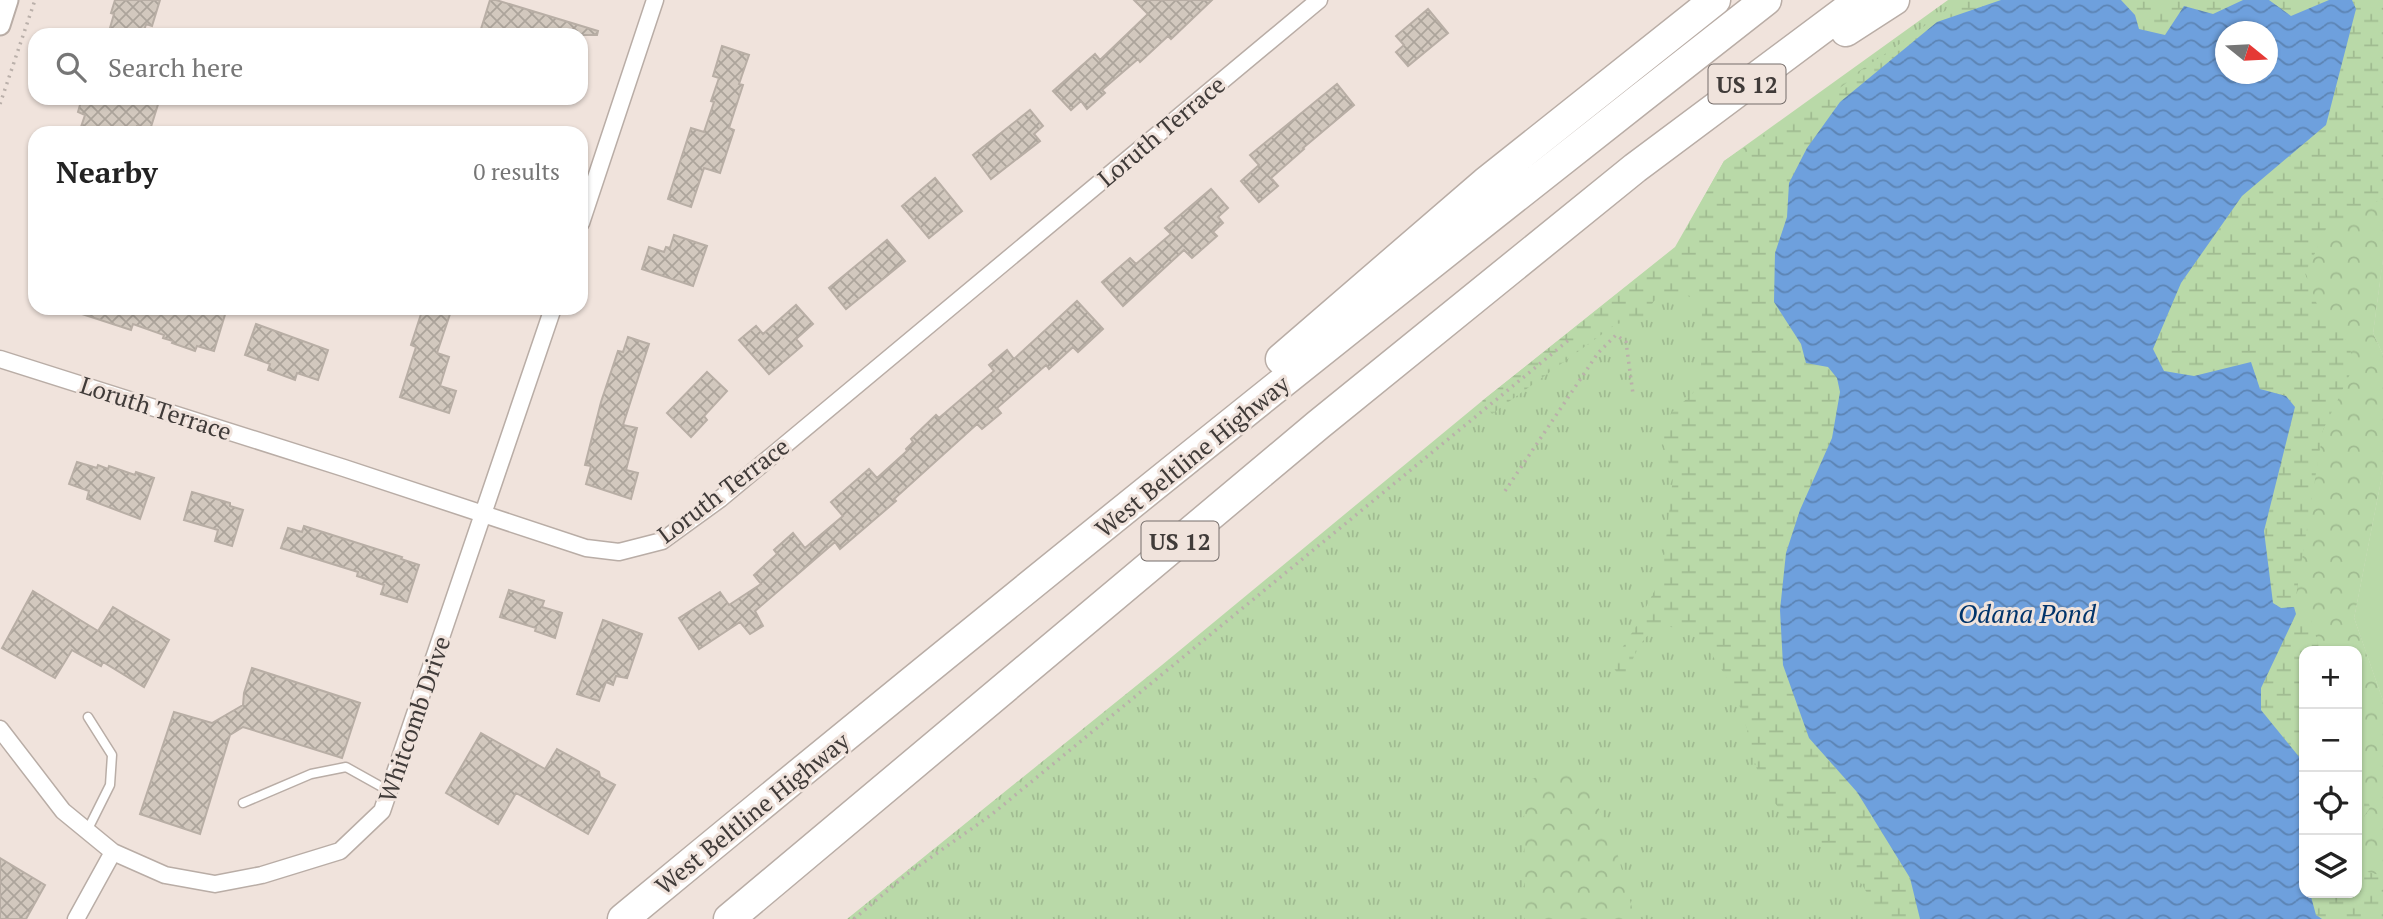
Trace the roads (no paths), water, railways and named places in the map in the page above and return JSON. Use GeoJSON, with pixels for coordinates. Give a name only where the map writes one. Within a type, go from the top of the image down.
{"type":"FeatureCollection","features":[{"type":"Feature","properties":{"kind":"highway"},"geometry":{"type":"LineString","coordinates":[[977,629],[1250,386],[1485,183],[1715,0]]}},
{"type":"Feature","properties":{"kind":"highway","name":"West Beltline Highway"},"geometry":{"type":"LineString","coordinates":[[623,919],[977,629],[1437,259],[1766,0]]}},
{"type":"Feature","properties":{"kind":"highway","name":"US 12"},"geometry":{"type":"LineString","coordinates":[[729,919],[1318,425],[1634,168],[1860,0]]}},
{"type":"Feature","properties":{"kind":"highway"},"geometry":{"type":"LineString","coordinates":[[1634,168],[1894,0]]}},
{"type":"Feature","properties":{"kind":"street"},"geometry":{"type":"LineString","coordinates":[[0,25],[8,0]]}},
{"type":"Feature","properties":{"kind":"street"},"geometry":{"type":"LineString","coordinates":[[588,202],[655,0]]}},
{"type":"Feature","properties":{"kind":"street","name":"Loruth Terrace"},"geometry":{"type":"LineString","coordinates":[[0,359],[586,548],[620,552],[662,541],[720,499],[1319,0]]}},
{"type":"Feature","properties":{"kind":"street","name":"Whitcomb Drive"},"geometry":{"type":"LineString","coordinates":[[0,729],[64,811],[113,852],[165,875],[215,884],[262,875],[340,851],[382,811],[551,315]]}},
{"type":"Feature","properties":{"kind":"street"},"geometry":{"type":"LineString","coordinates":[[76,919],[113,852]]}},
{"type":"Feature","properties":{"kind":"lane"},"geometry":{"type":"LineString","coordinates":[[87,831],[110,785],[112,755],[88,717]]}},
{"type":"Feature","properties":{"kind":"lane"},"geometry":{"type":"LineString","coordinates":[[243,803],[311,774],[346,767],[390,790]]}},
{"type":"Feature","properties":{"kind":"water","name":"Odana Pond"},"geometry":{"type":"Polygon","coordinates":[[[2001,0],[2121,0],[2135,15],[2139,29],[2165,35],[2184,6],[2213,14],[2243,0],[2269,0],[2291,16],[2329,0],[2352,0],[2356,9],[2326,125],[2242,196],[2181,283],[2153,349],[2164,371],[2194,376],[2251,362],[2260,389],[2286,396],[2295,407],[2264,531],[2273,603],[2281,608],[2294,607],[2296,614],[2261,688],[2261,710],[2299,757],[2299,898],[2311,898],[2316,915],[2322,919],[1920,919],[1910,878],[1857,792],[1809,738],[1783,665],[1780,610],[1786,553],[1800,510],[1832,438],[1840,392],[1837,378],[1828,367],[1806,363],[1801,344],[1774,302],[1775,253],[1787,217],[1789,183],[1807,148],[1840,102],[1937,22],[2001,0]]]}}]}
